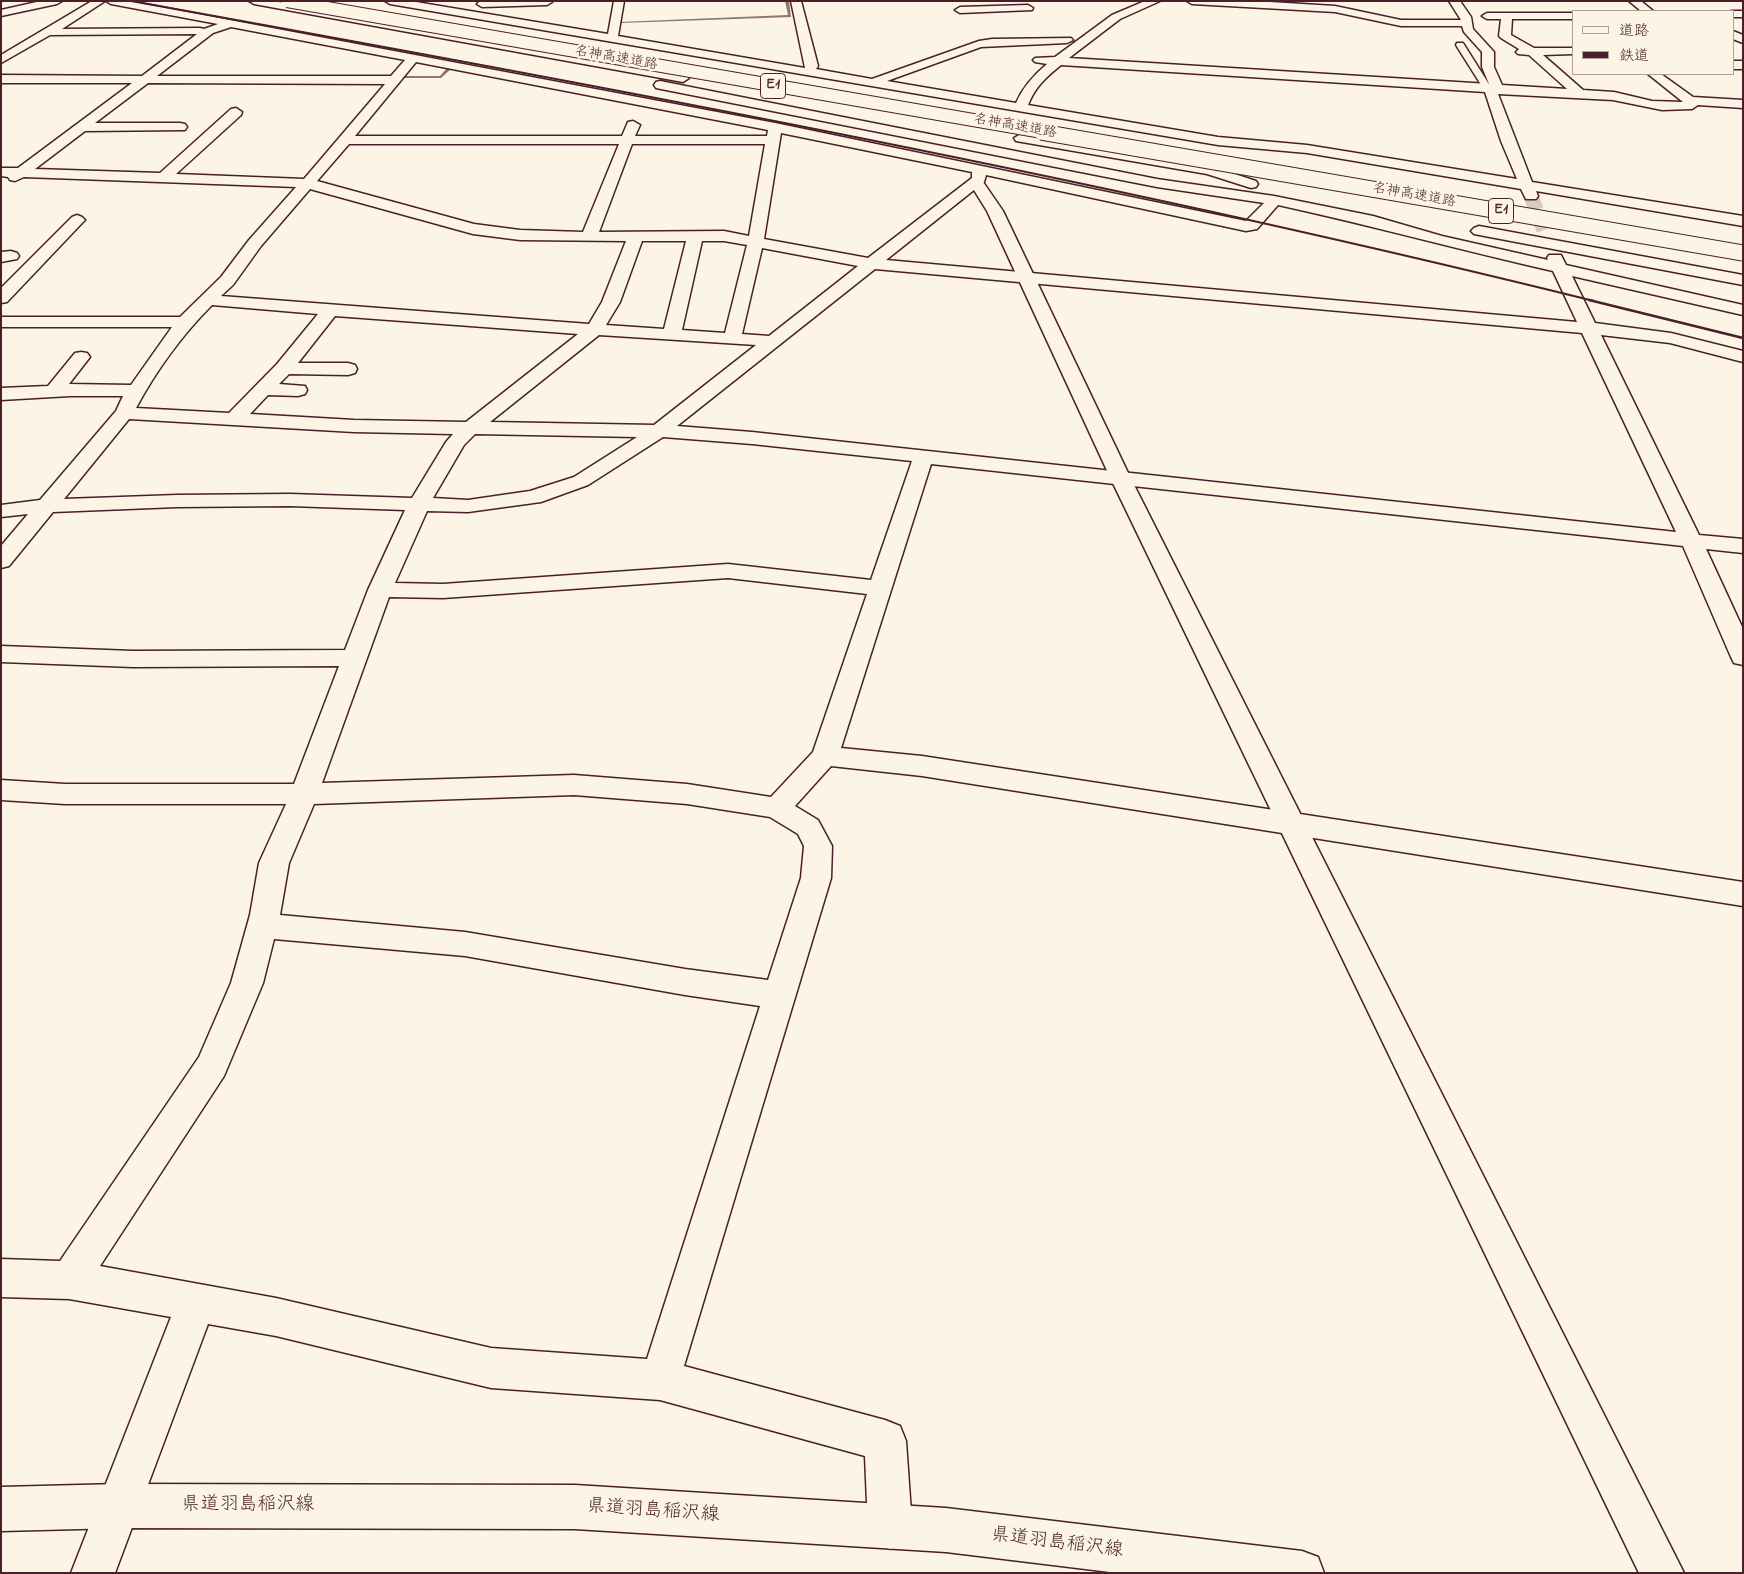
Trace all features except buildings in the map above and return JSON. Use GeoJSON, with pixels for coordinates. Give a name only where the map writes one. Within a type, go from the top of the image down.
{"type":"FeatureCollection","features":[{"type":"Feature","properties":{"kind":"main road"},"geometry":{"type":"LineString","coordinates":[[49,1],[56,1]]}},
{"type":"Feature","properties":{"kind":"main road"},"geometry":{"type":"LineString","coordinates":[[1,13],[56,1]]}},
{"type":"Feature","properties":{"kind":"main road"},"geometry":{"type":"LineString","coordinates":[[1,60],[100,1]]}},
{"type":"Feature","properties":{"kind":"main road"},"geometry":{"type":"LineString","coordinates":[[111,1],[219,26]]}},
{"type":"Feature","properties":{"kind":"main road"},"geometry":{"type":"LineString","coordinates":[[254,1],[284,4],[679,78],[800,103],[1157,183],[1274,200],[1373,221],[1438,240],[1743,310]]}},
{"type":"Feature","properties":{"kind":"main road","name":"名神高速道路"},"geometry":{"type":"LineString","coordinates":[[346,1],[1060,122],[1743,242]]}},
{"type":"Feature","properties":{"kind":"main road"},"geometry":{"type":"LineString","coordinates":[[390,1],[873,82],[1001,99],[1021,107],[1218,141],[1307,149],[1529,191],[1625,193],[1694,198]]}},
{"type":"Feature","properties":{"kind":"main road"},"geometry":{"type":"LineString","coordinates":[[611,38],[614,34],[619,1]]}},
{"type":"Feature","properties":{"kind":"main road"},"geometry":{"type":"LineString","coordinates":[[796,1],[812,66],[809,71]]}},
{"type":"Feature","properties":{"kind":"main road"},"geometry":{"type":"LineString","coordinates":[[1131,1],[1095,20],[1036,63],[1057,62],[1614,96],[1644,104],[1661,106],[1693,104],[1655,75]]}},
{"type":"Feature","properties":{"kind":"main road"},"geometry":{"type":"LineString","coordinates":[[1021,107],[1027,92],[1039,77],[1057,62],[1116,17],[1154,1]]}},
{"type":"Feature","properties":{"kind":"main road"},"geometry":{"type":"LineString","coordinates":[[1192,1],[1336,9],[1401,24],[1506,16],[1572,16]]}},
{"type":"Feature","properties":{"kind":"main road"},"geometry":{"type":"LineString","coordinates":[[1454,1],[1467,20],[1468,30],[1497,52]]}},
{"type":"Feature","properties":{"kind":"main road"},"geometry":{"type":"LineString","coordinates":[[1634,1],[1647,10]]}},
{"type":"Feature","properties":{"kind":"main road"},"geometry":{"type":"LineString","coordinates":[[431,8],[443,5],[547,2],[543,12],[481,16]]}},
{"type":"Feature","properties":{"kind":"main road"},"geometry":{"type":"LineString","coordinates":[[20,173],[79,127],[219,26],[284,4]]}},
{"type":"Feature","properties":{"kind":"main road","name":"名神高速道路"},"geometry":{"type":"LineString","coordinates":[[284,4],[1743,253]]}},
{"type":"Feature","properties":{"kind":"main road"},"geometry":{"type":"LineString","coordinates":[[960,10],[1028,8]]}},
{"type":"Feature","properties":{"kind":"main road"},"geometry":{"type":"LineString","coordinates":[[253,13],[662,86],[800,103],[1210,170],[1259,187],[1408,217]]}},
{"type":"Feature","properties":{"kind":"main road"},"geometry":{"type":"LineString","coordinates":[[1506,16],[1505,36],[1532,52],[1580,94]]}},
{"type":"Feature","properties":{"kind":"main road"},"geometry":{"type":"LineString","coordinates":[[1,561],[124,413],[136,391],[185,322],[227,280],[255,243],[345,140],[394,80],[407,58],[431,46],[500,19]]}},
{"type":"Feature","properties":{"kind":"main road"},"geometry":{"type":"LineString","coordinates":[[65,22],[206,24],[407,58],[639,101],[977,175],[1246,226],[1252,226],[1274,200]]}},
{"type":"Feature","properties":{"kind":"main road"},"geometry":{"type":"LineString","coordinates":[[1408,32],[1431,28],[1426,22]]}},
{"type":"Feature","properties":{"kind":"main road"},"geometry":{"type":"LineString","coordinates":[[50,32],[219,26]]}},
{"type":"Feature","properties":{"kind":"main road"},"geometry":{"type":"LineString","coordinates":[[873,82],[977,40],[992,42],[1067,40]]}},
{"type":"Feature","properties":{"kind":"main road"},"geometry":{"type":"LineString","coordinates":[[1529,191],[1508,141],[1491,92],[1493,89],[1486,59],[1497,52],[1572,51]]}},
{"type":"Feature","properties":{"kind":"main road"},"geometry":{"type":"LineString","coordinates":[[639,101],[662,86],[721,56]]}},
{"type":"Feature","properties":{"kind":"main road"},"geometry":{"type":"LineString","coordinates":[[732,338],[756,242],[772,131],[800,103],[836,76]]}},
{"type":"Feature","properties":{"kind":"main road"},"geometry":{"type":"LineString","coordinates":[[1,79],[394,80]]}},
{"type":"Feature","properties":{"kind":"main road"},"geometry":{"type":"LineString","coordinates":[[589,237],[627,140],[640,104],[639,101]]}},
{"type":"Feature","properties":{"kind":"main road"},"geometry":{"type":"LineString","coordinates":[[1690,101],[1743,104]]}},
{"type":"Feature","properties":{"kind":"main road"},"geometry":{"type":"LineString","coordinates":[[163,178],[236,112]]}},
{"type":"Feature","properties":{"kind":"main road"},"geometry":{"type":"LineString","coordinates":[[79,127],[180,127]]}},
{"type":"Feature","properties":{"kind":"main road"},"geometry":{"type":"LineString","coordinates":[[345,140],[627,140],[772,131]]}},
{"type":"Feature","properties":{"kind":"main road"},"geometry":{"type":"LineString","coordinates":[[4,177],[20,173],[306,183],[473,229],[520,235],[589,237],[724,236],[872,264],[1589,328],[1671,338],[1743,357]]}},
{"type":"Feature","properties":{"kind":"main road"},"geometry":{"type":"LineString","coordinates":[[1,511],[47,506],[176,501],[290,500],[468,506],[533,497],[581,481],[659,431],[771,341],[872,264],[977,175]]}},
{"type":"Feature","properties":{"kind":"main road"},"geometry":{"type":"LineString","coordinates":[[977,175],[1120,477],[1662,1573]]}},
{"type":"Feature","properties":{"kind":"main road"},"geometry":{"type":"LineString","coordinates":[[1566,193],[1743,221]]}},
{"type":"Feature","properties":{"kind":"main road"},"geometry":{"type":"LineString","coordinates":[[1,298],[77,220]]}},
{"type":"Feature","properties":{"kind":"main road"},"geometry":{"type":"LineString","coordinates":[[1465,228],[1547,238],[1743,280]]}},
{"type":"Feature","properties":{"kind":"main road"},"geometry":{"type":"LineString","coordinates":[[672,334],[695,236]]}},
{"type":"Feature","properties":{"kind":"main road"},"geometry":{"type":"LineString","coordinates":[[69,1280],[212,1066],[247,983],[262,926],[274,863],[304,794],[380,590],[419,504],[456,442],[469,429],[594,330],[611,302],[636,237]]}},
{"type":"Feature","properties":{"kind":"main road"},"geometry":{"type":"LineString","coordinates":[[1547,238],[1691,540],[1743,657]]}},
{"type":"Feature","properties":{"kind":"main road"},"geometry":{"type":"LineString","coordinates":[[207,300],[594,330],[771,341]]}},
{"type":"Feature","properties":{"kind":"main road"},"geometry":{"type":"LineString","coordinates":[[234,419],[284,368],[331,310]]}},
{"type":"Feature","properties":{"kind":"main road"},"geometry":{"type":"LineString","coordinates":[[1,322],[185,322]]}},
{"type":"Feature","properties":{"kind":"main road"},"geometry":{"type":"LineString","coordinates":[[54,391],[81,356]]}},
{"type":"Feature","properties":{"kind":"main road"},"geometry":{"type":"LineString","coordinates":[[284,368],[348,369]]}},
{"type":"Feature","properties":{"kind":"main road"},"geometry":{"type":"LineString","coordinates":[[264,390],[298,390]]}},
{"type":"Feature","properties":{"kind":"main road"},"geometry":{"type":"LineString","coordinates":[[1,394],[54,391],[136,391]]}},
{"type":"Feature","properties":{"kind":"main road"},"geometry":{"type":"LineString","coordinates":[[124,413],[354,426],[659,431],[752,438],[1743,546]]}},
{"type":"Feature","properties":{"kind":"main road"},"geometry":{"type":"LineString","coordinates":[[777,808],[825,756],[923,458]]}},
{"type":"Feature","properties":{"kind":"main road"},"geometry":{"type":"LineString","coordinates":[[380,590],[452,590],[728,571],[880,588]]}},
{"type":"Feature","properties":{"kind":"main road"},"geometry":{"type":"LineString","coordinates":[[1,654],[133,659],[354,658]]}},
{"type":"Feature","properties":{"kind":"main road"},"geometry":{"type":"LineString","coordinates":[[825,756],[922,766],[1743,894]]}},
{"type":"Feature","properties":{"kind":"main road"},"geometry":{"type":"LineString","coordinates":[[1,790],[65,794],[304,794],[574,785],[687,794],[777,808],[808,827],[818,846],[816,878],[660,1380]]}},
{"type":"Feature","properties":{"kind":"main road"},"geometry":{"type":"LineString","coordinates":[[262,926],[465,944],[684,982],[780,995]]}},
{"type":"Feature","properties":{"kind":"main road"},"geometry":{"type":"LineString","coordinates":[[1,1278],[69,1280],[276,1317],[491,1368],[660,1380],[885,1441],[890,1527]]}},
{"type":"Feature","properties":{"kind":"main road"},"geometry":{"type":"LineString","coordinates":[[93,1573],[196,1303]]}},
{"type":"Feature","properties":{"kind":"main road","name":"県道羽島稲沢線"},"geometry":{"type":"LineString","coordinates":[[1,1509],[119,1506],[575,1507],[946,1530],[1302,1573]]}},
{"type":"Feature","properties":{"kind":"lane"},"geometry":{"type":"LineString","coordinates":[[1460,45],[1493,89]]}},
{"type":"Feature","properties":{"kind":"waterway"},"geometry":{"type":"LineString","coordinates":[[621,22],[790,16],[787,1]]}},
{"type":"Feature","properties":{"kind":"waterway"},"geometry":{"type":"LineString","coordinates":[[402,77],[441,77],[449,69]]}},
{"type":"Feature","properties":{"kind":"tunnel"},"geometry":{"type":"LineString","coordinates":[[1531,196],[1544,230]]}},
{"type":"Feature","properties":{"kind":"railway"},"geometry":{"type":"LineString","coordinates":[[131,1],[498,68],[865,139],[1231,216],[1413,257],[1594,301]]}},
{"type":"Feature","properties":{"kind":"railway"},"geometry":{"type":"LineString","coordinates":[[1589,300],[1743,338]]}}]}
